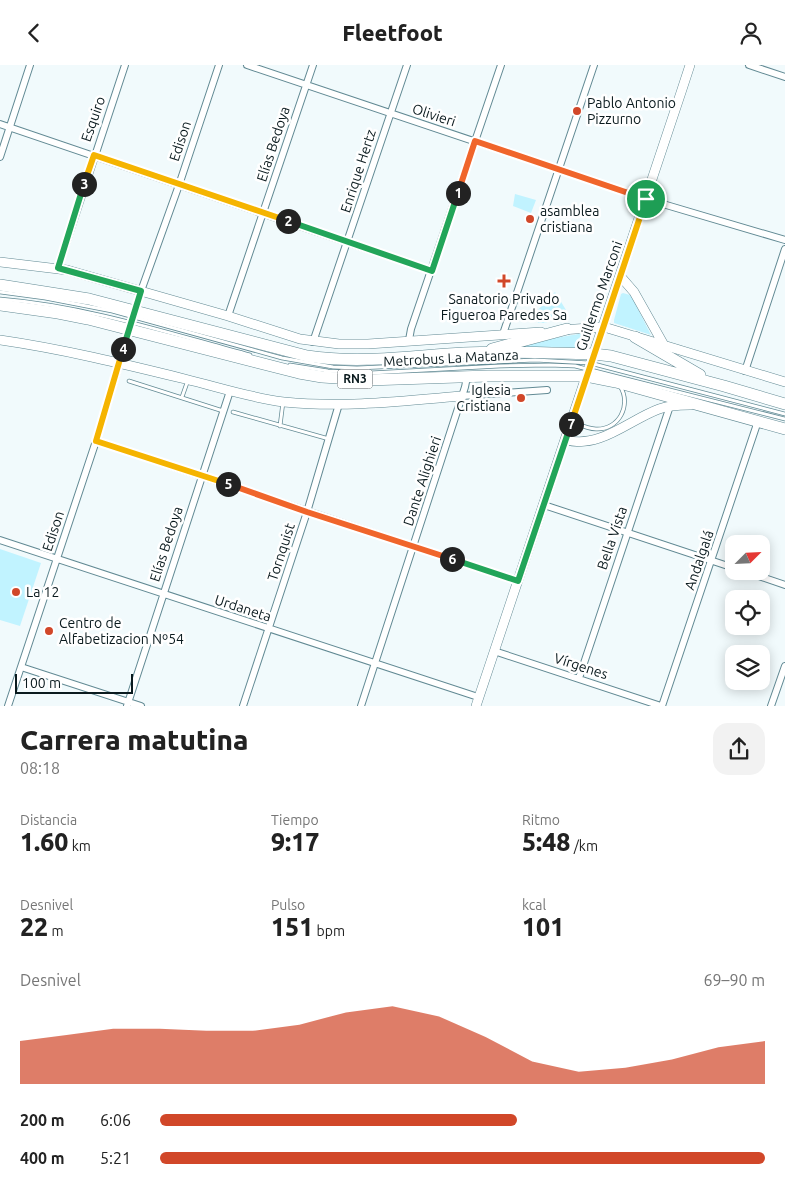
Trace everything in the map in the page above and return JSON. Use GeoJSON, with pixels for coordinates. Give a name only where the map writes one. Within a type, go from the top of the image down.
{"type":"FeatureCollection","features":[{"type":"Feature","properties":{"kind":"highway","name":"RN3"},"geometry":{"type":"LineString","coordinates":[[0,285],[88,299],[135,319],[299,373],[322,377],[368,380],[467,377],[590,365],[611,356],[724,385],[785,404]]}},
{"type":"Feature","properties":{"kind":"highway","name":"RN3"},"geometry":{"type":"LineString","coordinates":[[0,305],[58,313],[135,319],[331,360],[375,360],[464,353],[590,365],[616,382],[785,429]]}},
{"type":"Feature","properties":{"kind":"highway"},"geometry":{"type":"LineString","coordinates":[[464,353],[504,346],[567,329]]}},
{"type":"Feature","properties":{"kind":"highway","name":"RN3"},"geometry":{"type":"LineString","coordinates":[[635,337],[693,371],[724,385]]}},
{"type":"Feature","properties":{"kind":"street"},"geometry":{"type":"LineString","coordinates":[[0,157],[30,65]]}},
{"type":"Feature","properties":{"kind":"street","name":"Esquiro"},"geometry":{"type":"LineString","coordinates":[[58,268],[125,65]]}},
{"type":"Feature","properties":{"kind":"street","name":"Edison"},"geometry":{"type":"LineString","coordinates":[[8,706],[96,441],[119,363],[135,319],[141,291],[219,65]]}},
{"type":"Feature","properties":{"kind":"street","name":"Olivieri"},"geometry":{"type":"LineString","coordinates":[[247,65],[646,199],[785,240]]}},
{"type":"Feature","properties":{"kind":"street","name":"Elías Bedoya"},"geometry":{"type":"LineString","coordinates":[[228,315],[313,65]]}},
{"type":"Feature","properties":{"kind":"street","name":"Enrique Hertz"},"geometry":{"type":"LineString","coordinates":[[313,342],[407,65]]}},
{"type":"Feature","properties":{"kind":"street"},"geometry":{"type":"LineString","coordinates":[[409,340],[411,329],[501,65]]}},
{"type":"Feature","properties":{"kind":"street"},"geometry":{"type":"LineString","coordinates":[[503,335],[594,65]]}},
{"type":"Feature","properties":{"kind":"street","name":"Guillermo Marconi"},"geometry":{"type":"LineString","coordinates":[[477,702],[621,277],[690,65]]}},
{"type":"Feature","properties":{"kind":"street"},"geometry":{"type":"LineString","coordinates":[[749,65],[785,77]]}},
{"type":"Feature","properties":{"kind":"street"},"geometry":{"type":"LineString","coordinates":[[0,124],[432,271]]}},
{"type":"Feature","properties":{"kind":"street"},"geometry":{"type":"LineString","coordinates":[[745,371],[785,249]]}},
{"type":"Feature","properties":{"kind":"street"},"geometry":{"type":"LineString","coordinates":[[0,262],[58,268],[228,315],[313,342],[355,345],[604,327],[785,383]]}},
{"type":"Feature","properties":{"kind":"street"},"geometry":{"type":"LineString","coordinates":[[621,277],[634,292],[664,347]]}},
{"type":"Feature","properties":{"kind":"street"},"geometry":{"type":"LineString","coordinates":[[0,340],[119,363],[230,391],[283,401],[339,405],[547,390]]}},
{"type":"Feature","properties":{"kind":"street","name":"Dante Alighieri"},"geometry":{"type":"LineString","coordinates":[[361,706],[467,377]]}},
{"type":"Feature","properties":{"kind":"street","name":"Elías Bedoya"},"geometry":{"type":"LineString","coordinates":[[128,704],[230,391]]}},
{"type":"Feature","properties":{"kind":"street","name":"Tornquist"},"geometry":{"type":"LineString","coordinates":[[243,706],[307,512],[339,405]]}},
{"type":"Feature","properties":{"kind":"street"},"geometry":{"type":"LineString","coordinates":[[566,440],[580,443],[586,442],[616,431],[651,413],[670,406],[699,405]]}},
{"type":"Feature","properties":{"kind":"street","name":"Bella Vista"},"geometry":{"type":"LineString","coordinates":[[579,679],[670,406]]}},
{"type":"Feature","properties":{"kind":"street","name":"Andalgalá"},"geometry":{"type":"LineString","coordinates":[[662,706],[756,427],[756,421]]}},
{"type":"Feature","properties":{"kind":"street"},"geometry":{"type":"LineString","coordinates":[[96,441],[518,581]]}},
{"type":"Feature","properties":{"kind":"street"},"geometry":{"type":"LineString","coordinates":[[544,505],[725,565]]}},
{"type":"Feature","properties":{"kind":"street","name":"Urdaneta"},"geometry":{"type":"LineString","coordinates":[[0,540],[375,664],[477,702]]}},
{"type":"Feature","properties":{"kind":"street"},"geometry":{"type":"LineString","coordinates":[[770,580],[785,585]]}},
{"type":"Feature","properties":{"kind":"street","name":"Vírgenes"},"geometry":{"type":"LineString","coordinates":[[494,651],[662,706]]}},
{"type":"Feature","properties":{"kind":"street"},"geometry":{"type":"LineString","coordinates":[[771,706],[785,666]]}},
{"type":"Feature","properties":{"kind":"street"},"geometry":{"type":"LineString","coordinates":[[21,667],[128,704],[141,706]]}},
{"type":"Feature","properties":{"kind":"lane","name":"Metrobus La Matanza"},"geometry":{"type":"LineString","coordinates":[[0,292],[83,305],[282,358],[333,367],[357,368],[535,360],[590,365],[785,414]]}},
{"type":"Feature","properties":{"kind":"lane","name":"Metrobus La Matanza"},"geometry":{"type":"LineString","coordinates":[[0,299],[64,307],[135,319],[172,328]]}},
{"type":"Feature","properties":{"kind":"lane","name":"Metrobus La Matanza"},"geometry":{"type":"LineString","coordinates":[[135,319],[253,355]]}},
{"type":"Feature","properties":{"kind":"lane","name":"Metrobus La Matanza"},"geometry":{"type":"LineString","coordinates":[[289,365],[328,371],[362,373],[590,365],[785,419]]}},
{"type":"Feature","properties":{"kind":"lane"},"geometry":{"type":"LineString","coordinates":[[182,397],[188,380]]}},
{"type":"Feature","properties":{"kind":"lane"},"geometry":{"type":"LineString","coordinates":[[129,381],[224,411]]}},
{"type":"Feature","properties":{"kind":"lane"},"geometry":{"type":"LineString","coordinates":[[571,422],[588,429],[610,427],[615,423],[622,414],[624,398],[623,391],[616,382]]}},
{"type":"Feature","properties":{"kind":"lane"},"geometry":{"type":"LineString","coordinates":[[280,426],[283,401]]}},
{"type":"Feature","properties":{"kind":"lane"},"geometry":{"type":"LineString","coordinates":[[233,412],[330,439]]}},
{"type":"Feature","properties":{"kind":"shaded area"},"geometry":{"type":"Polygon","coordinates":[[[515,194],[536,200],[531,213],[513,206],[515,194]]]}},
{"type":"Feature","properties":{"kind":"shaded area"},"geometry":{"type":"Polygon","coordinates":[[[555,292],[566,310],[546,323],[538,323],[536,312],[555,292]]]}},
{"type":"Feature","properties":{"kind":"shaded area"},"geometry":{"type":"Polygon","coordinates":[[[621,294],[630,295],[633,299],[651,335],[614,323],[621,294]]]}},
{"type":"Feature","properties":{"kind":"shaded area"},"geometry":{"type":"Polygon","coordinates":[[[590,333],[592,336],[588,349],[511,349],[550,339],[590,333]]]}},
{"type":"Feature","properties":{"kind":"shaded area","name":"La 12"},"geometry":{"type":"Polygon","coordinates":[[[0,549],[41,563],[20,626],[0,620],[0,549]]]}},
{"type":"Feature","properties":{"kind":"place","name":"Pablo Antonio Pizzurno"},"geometry":{"type":"Point","coordinates":[577,111]}},
{"type":"Feature","properties":{"kind":"place","name":"asamblea cristiana"},"geometry":{"type":"Point","coordinates":[530,219]}},
{"type":"Feature","properties":{"kind":"place","name":"Sanatorio Privado Figueroa Paredes Sa"},"geometry":{"type":"Point","coordinates":[504,281]}},
{"type":"Feature","properties":{"kind":"place","name":"Iglesia Cristiana"},"geometry":{"type":"Point","coordinates":[521,398]}},
{"type":"Feature","properties":{"kind":"place","name":"La 12"},"geometry":{"type":"Point","coordinates":[16,592]}},
{"type":"Feature","properties":{"kind":"place","name":"Centro de Alfabetizacion Nº54"},"geometry":{"type":"Point","coordinates":[49,631]}},
{"type":"Feature","properties":{"kind":"route"},"geometry":{"type":"LineString","coordinates":[[475,141],[646,199],[518,581],[96,441],[141,291],[58,268],[94,155],[432,271],[475,141]]}}]}
